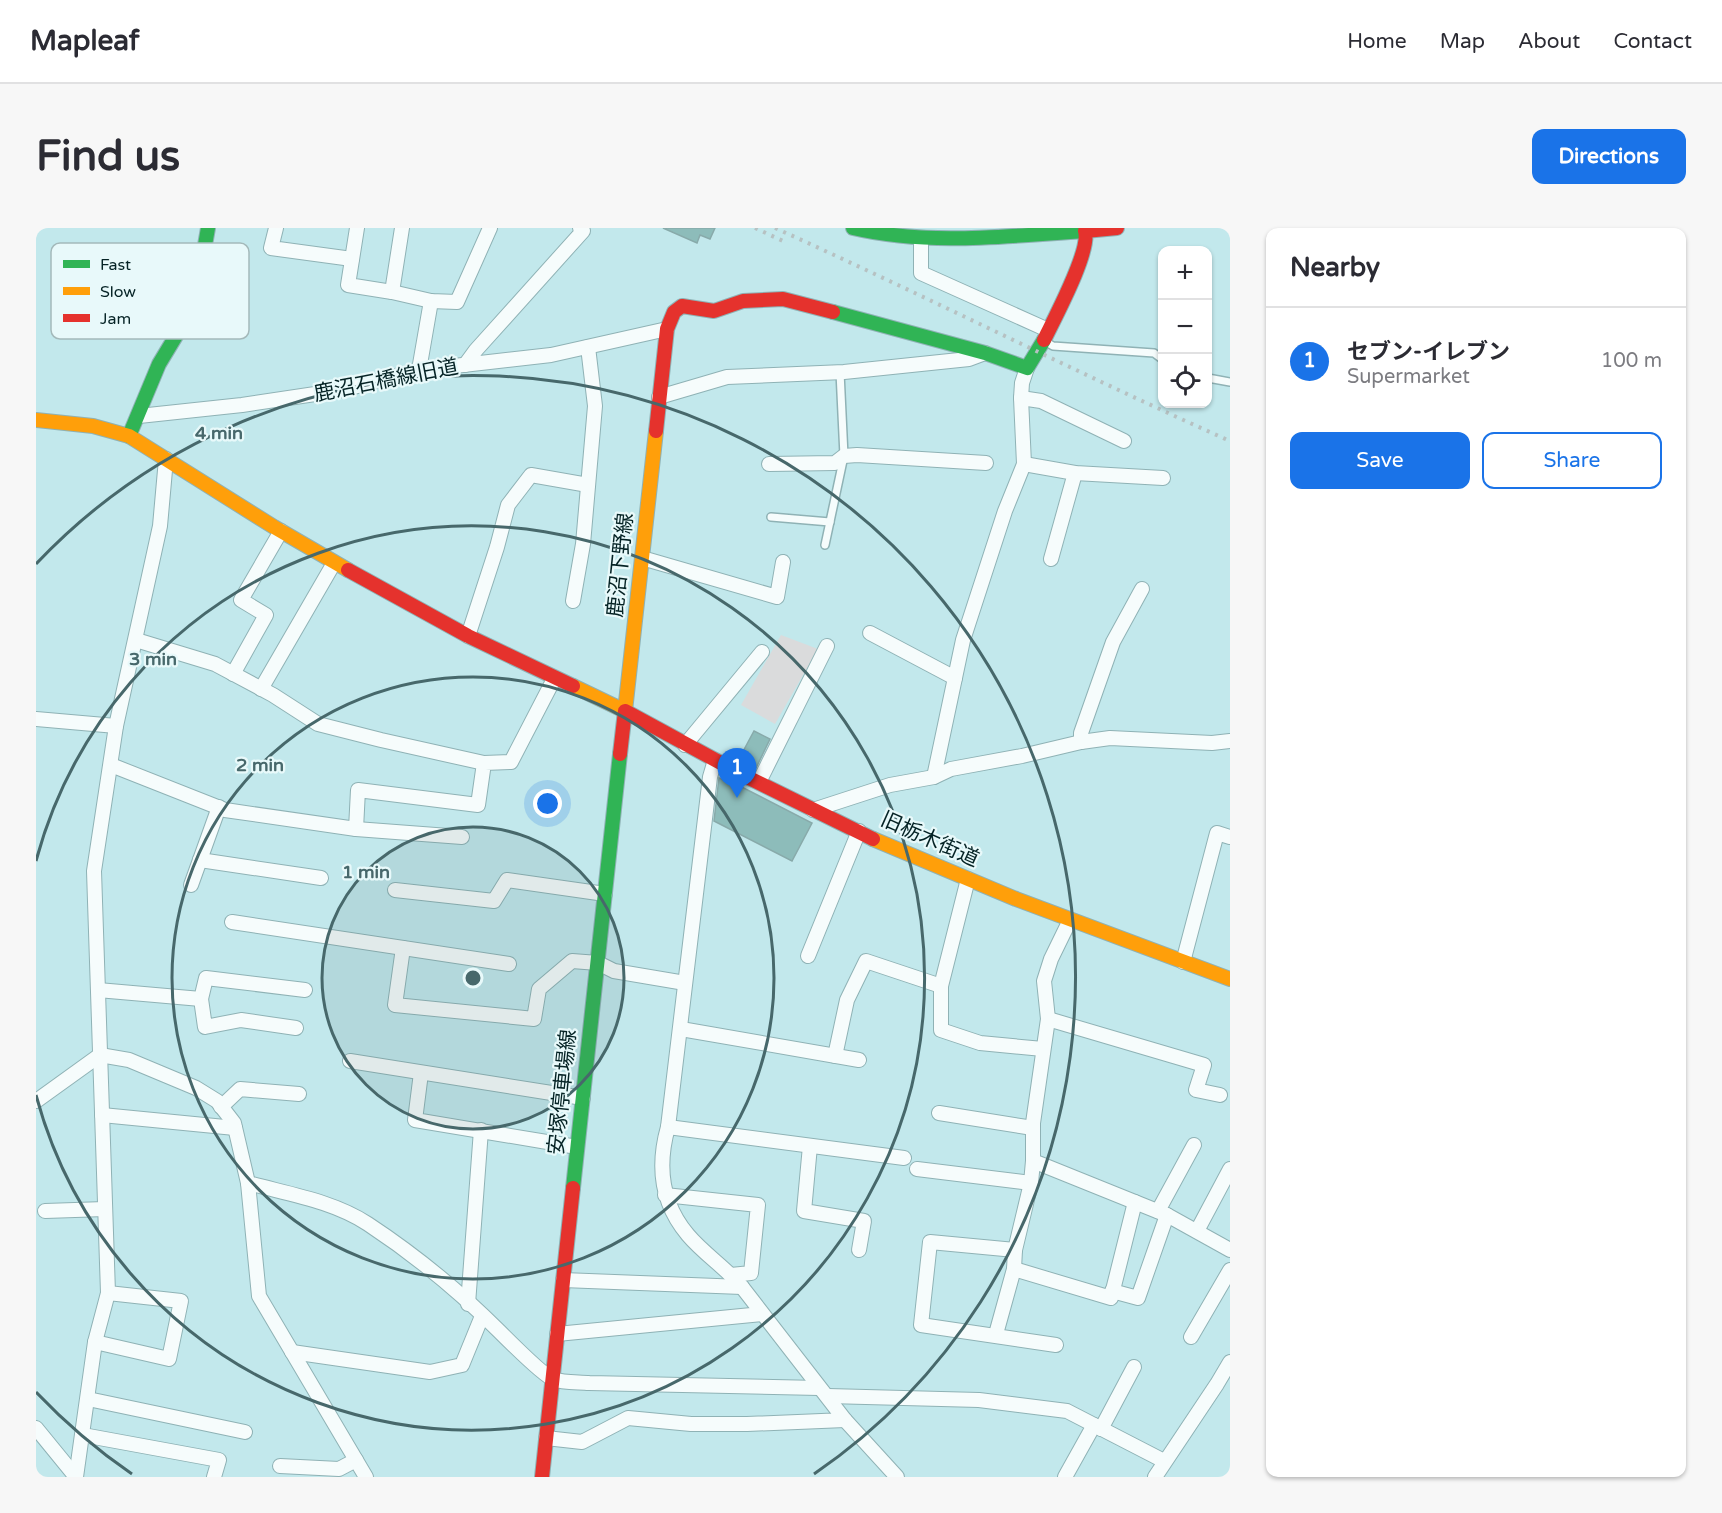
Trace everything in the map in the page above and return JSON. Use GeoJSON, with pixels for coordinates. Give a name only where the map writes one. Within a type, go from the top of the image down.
{"type":"FeatureCollection","features":[{"type":"Feature","properties":{"kind":"main road"},"geometry":{"type":"LineString","coordinates":[[205,243],[208,228]]}},
{"type":"Feature","properties":{"kind":"main road"},"geometry":{"type":"LineString","coordinates":[[853,228],[889,235],[948,239],[1117,228]]}},
{"type":"Feature","properties":{"kind":"main road"},"geometry":{"type":"LineString","coordinates":[[1027,368],[1046,335],[1084,249],[1085,231]]}},
{"type":"Feature","properties":{"kind":"main road","name":"鹿沼下野線"},"geometry":{"type":"LineString","coordinates":[[625,711],[667,329],[674,312],[682,306],[714,311],[743,302],[783,299],[985,353],[1027,368]]}},
{"type":"Feature","properties":{"kind":"main road"},"geometry":{"type":"LineString","coordinates":[[129,436],[159,364],[174,339]]}},
{"type":"Feature","properties":{"kind":"main road"},"geometry":{"type":"LineString","coordinates":[[36,420],[93,426],[129,436],[334,563],[468,636],[625,711]]}},
{"type":"Feature","properties":{"kind":"main road","name":"旧栃木街道"},"geometry":{"type":"LineString","coordinates":[[625,711],[685,745],[859,831],[968,879],[1070,920],[1230,979]]}},
{"type":"Feature","properties":{"kind":"main road","name":"安塚停車場線"},"geometry":{"type":"LineString","coordinates":[[542,1477],[625,711]]}},
{"type":"Feature","properties":{"kind":"street"},"geometry":{"type":"LineString","coordinates":[[276,228],[271,248],[352,259]]}},
{"type":"Feature","properties":{"kind":"street"},"geometry":{"type":"LineString","coordinates":[[357,228],[348,285],[431,300],[457,302],[490,228]]}},
{"type":"Feature","properties":{"kind":"street"},"geometry":{"type":"LineString","coordinates":[[392,292],[402,228]]}},
{"type":"Feature","properties":{"kind":"street"},"geometry":{"type":"LineString","coordinates":[[465,365],[583,231],[580,228]]}},
{"type":"Feature","properties":{"kind":"street"},"geometry":{"type":"LineString","coordinates":[[921,238],[921,273],[1046,335]]}},
{"type":"Feature","properties":{"kind":"street"},"geometry":{"type":"LineString","coordinates":[[419,369],[431,300]]}},
{"type":"Feature","properties":{"kind":"street","name":"鹿沼石橋線旧道"},"geometry":{"type":"LineString","coordinates":[[139,416],[242,405],[342,390],[419,369],[550,354],[667,329]]}},
{"type":"Feature","properties":{"kind":"street"},"geometry":{"type":"LineString","coordinates":[[573,601],[583,544],[595,406],[588,347]]}},
{"type":"Feature","properties":{"kind":"street"},"geometry":{"type":"LineString","coordinates":[[659,397],[727,377],[840,372],[969,359],[985,353]]}},
{"type":"Feature","properties":{"kind":"street"},"geometry":{"type":"LineString","coordinates":[[934,777],[966,629],[1005,511],[1024,464],[1021,398],[1022,383],[1027,368]]}},
{"type":"Feature","properties":{"kind":"street"},"geometry":{"type":"LineString","coordinates":[[1021,398],[1041,401],[1124,441]]}},
{"type":"Feature","properties":{"kind":"street"},"geometry":{"type":"LineString","coordinates":[[769,464],[835,463],[844,456],[857,455],[986,463]]}},
{"type":"Feature","properties":{"kind":"street"},"geometry":{"type":"LineString","coordinates":[[76,1477],[95,1342],[108,1293],[94,871],[116,726],[160,526],[166,459]]}},
{"type":"Feature","properties":{"kind":"street"},"geometry":{"type":"LineString","coordinates":[[1024,464],[1075,473],[1163,478]]}},
{"type":"Feature","properties":{"kind":"street"},"geometry":{"type":"LineString","coordinates":[[1051,559],[1075,473]]}},
{"type":"Feature","properties":{"kind":"street"},"geometry":{"type":"LineString","coordinates":[[468,636],[508,505],[531,475],[588,485]]}},
{"type":"Feature","properties":{"kind":"street"},"geometry":{"type":"LineString","coordinates":[[233,674],[266,615],[241,600],[281,531]]}},
{"type":"Feature","properties":{"kind":"street"},"geometry":{"type":"LineString","coordinates":[[642,558],[777,597],[783,562]]}},
{"type":"Feature","properties":{"kind":"street"},"geometry":{"type":"LineString","coordinates":[[261,689],[334,563]]}},
{"type":"Feature","properties":{"kind":"street"},"geometry":{"type":"LineString","coordinates":[[1081,742],[1081,733],[1113,642],[1142,589]]}},
{"type":"Feature","properties":{"kind":"street"},"geometry":{"type":"LineString","coordinates":[[870,633],[955,678]]}},
{"type":"Feature","properties":{"kind":"street"},"geometry":{"type":"LineString","coordinates":[[136,640],[216,664],[318,724],[484,763],[511,762],[554,679]]}},
{"type":"Feature","properties":{"kind":"street"},"geometry":{"type":"LineString","coordinates":[[759,782],[827,646]]}},
{"type":"Feature","properties":{"kind":"street"},"geometry":{"type":"LineString","coordinates":[[685,745],[762,652]]}},
{"type":"Feature","properties":{"kind":"street"},"geometry":{"type":"LineString","coordinates":[[36,718],[116,726]]}},
{"type":"Feature","properties":{"kind":"street"},"geometry":{"type":"LineString","coordinates":[[813,810],[890,785],[934,777],[951,769],[1081,742],[1110,738],[1212,743],[1230,741]]}},
{"type":"Feature","properties":{"kind":"street"},"geometry":{"type":"LineString","coordinates":[[715,760],[710,777],[668,1127],[663,1143],[662,1165],[667,1203],[688,1235],[742,1287],[845,1420],[897,1477]]}},
{"type":"Feature","properties":{"kind":"street"},"geometry":{"type":"LineString","coordinates":[[356,829],[358,790],[478,805],[484,763]]}},
{"type":"Feature","properties":{"kind":"street"},"geometry":{"type":"LineString","coordinates":[[111,765],[219,807],[356,829],[462,837]]}},
{"type":"Feature","properties":{"kind":"street"},"geometry":{"type":"LineString","coordinates":[[191,885],[219,807]]}},
{"type":"Feature","properties":{"kind":"street"},"geometry":{"type":"LineString","coordinates":[[808,956],[859,831]]}},
{"type":"Feature","properties":{"kind":"street"},"geometry":{"type":"LineString","coordinates":[[1183,962],[1217,833],[1230,837]]}},
{"type":"Feature","properties":{"kind":"street"},"geometry":{"type":"LineString","coordinates":[[200,860],[321,878]]}},
{"type":"Feature","properties":{"kind":"street"},"geometry":{"type":"LineString","coordinates":[[968,879],[941,986],[941,1030],[980,1043],[1043,1049]]}},
{"type":"Feature","properties":{"kind":"street"},"geometry":{"type":"LineString","coordinates":[[395,890],[494,901],[507,880],[605,894]]}},
{"type":"Feature","properties":{"kind":"street"},"geometry":{"type":"LineString","coordinates":[[996,1334],[1014,1269],[1015,1250],[1034,1161],[1033,1128],[1048,1019],[1044,981],[1051,959],[1070,920]]}},
{"type":"Feature","properties":{"kind":"street"},"geometry":{"type":"LineString","coordinates":[[232,922],[509,964]]}},
{"type":"Feature","properties":{"kind":"street"},"geometry":{"type":"LineString","coordinates":[[403,948],[395,1005],[534,1019],[539,988],[572,961],[597,963],[614,971],[685,983]]}},
{"type":"Feature","properties":{"kind":"street"},"geometry":{"type":"LineString","coordinates":[[835,1056],[847,1000],[866,961],[941,986]]}},
{"type":"Feature","properties":{"kind":"street"},"geometry":{"type":"LineString","coordinates":[[296,1028],[241,1020],[206,1027],[201,999],[206,978],[305,990]]}},
{"type":"Feature","properties":{"kind":"street"},"geometry":{"type":"LineString","coordinates":[[98,990],[201,999]]}},
{"type":"Feature","properties":{"kind":"street"},"geometry":{"type":"LineString","coordinates":[[1048,1019],[1204,1065],[1196,1090],[1220,1095]]}},
{"type":"Feature","properties":{"kind":"street"},"geometry":{"type":"LineString","coordinates":[[681,1029],[860,1060]]}},
{"type":"Feature","properties":{"kind":"street"},"geometry":{"type":"LineString","coordinates":[[36,1101],[100,1055],[129,1060],[196,1088],[217,1101],[234,1123],[248,1183],[259,1296],[366,1477]]}},
{"type":"Feature","properties":{"kind":"street"},"geometry":{"type":"LineString","coordinates":[[350,1061],[583,1098]]}},
{"type":"Feature","properties":{"kind":"street"},"geometry":{"type":"LineString","coordinates":[[421,1073],[415,1120],[578,1147]]}},
{"type":"Feature","properties":{"kind":"street"},"geometry":{"type":"LineString","coordinates":[[221,1107],[240,1089],[299,1094]]}},
{"type":"Feature","properties":{"kind":"street"},"geometry":{"type":"LineString","coordinates":[[939,1113],[1033,1128]]}},
{"type":"Feature","properties":{"kind":"street"},"geometry":{"type":"LineString","coordinates":[[102,1115],[235,1128]]}},
{"type":"Feature","properties":{"kind":"street"},"geometry":{"type":"LineString","coordinates":[[668,1127],[904,1158]]}},
{"type":"Feature","properties":{"kind":"street"},"geometry":{"type":"LineString","coordinates":[[468,1304],[481,1130]]}},
{"type":"Feature","properties":{"kind":"street"},"geometry":{"type":"LineString","coordinates":[[1112,1291],[1138,1298],[1163,1213],[1194,1145]]}},
{"type":"Feature","properties":{"kind":"street"},"geometry":{"type":"LineString","coordinates":[[810,1146],[804,1211],[864,1221],[859,1250]]}},
{"type":"Feature","properties":{"kind":"street"},"geometry":{"type":"LineString","coordinates":[[1034,1161],[1163,1213],[1230,1250]]}},
{"type":"Feature","properties":{"kind":"street"},"geometry":{"type":"LineString","coordinates":[[917,1169],[1031,1183]]}},
{"type":"Feature","properties":{"kind":"street"},"geometry":{"type":"LineString","coordinates":[[1197,1231],[1230,1169]]}},
{"type":"Feature","properties":{"kind":"street"},"geometry":{"type":"LineString","coordinates":[[248,1183],[334,1207],[367,1224],[431,1270],[512,1346],[552,1379],[589,1383],[979,1400],[1067,1411],[1164,1461]]}},
{"type":"Feature","properties":{"kind":"street"},"geometry":{"type":"LineString","coordinates":[[665,1195],[758,1205],[751,1273],[731,1275]]}},
{"type":"Feature","properties":{"kind":"street"},"geometry":{"type":"LineString","coordinates":[[1014,1269],[1111,1298],[1135,1202]]}},
{"type":"Feature","properties":{"kind":"street"},"geometry":{"type":"LineString","coordinates":[[45,1211],[105,1209]]}},
{"type":"Feature","properties":{"kind":"street"},"geometry":{"type":"LineString","coordinates":[[1015,1250],[930,1242],[921,1325],[996,1334],[1056,1345]]}},
{"type":"Feature","properties":{"kind":"street"},"geometry":{"type":"LineString","coordinates":[[1191,1337],[1230,1270]]}},
{"type":"Feature","properties":{"kind":"street"},"geometry":{"type":"LineString","coordinates":[[563,1280],[742,1287]]}},
{"type":"Feature","properties":{"kind":"street"},"geometry":{"type":"LineString","coordinates":[[95,1342],[169,1359],[181,1301],[108,1293]]}},
{"type":"Feature","properties":{"kind":"street"},"geometry":{"type":"LineString","coordinates":[[557,1334],[762,1314]]}},
{"type":"Feature","properties":{"kind":"street"},"geometry":{"type":"LineString","coordinates":[[292,1352],[430,1372],[462,1365],[482,1316]]}},
{"type":"Feature","properties":{"kind":"street"},"geometry":{"type":"LineString","coordinates":[[1155,1477],[1230,1362]]}},
{"type":"Feature","properties":{"kind":"street"},"geometry":{"type":"LineString","coordinates":[[1065,1477],[1134,1367]]}},
{"type":"Feature","properties":{"kind":"street"},"geometry":{"type":"LineString","coordinates":[[1217,1384],[1230,1391]]}},
{"type":"Feature","properties":{"kind":"street"},"geometry":{"type":"LineString","coordinates":[[88,1399],[245,1432]]}},
{"type":"Feature","properties":{"kind":"street"},"geometry":{"type":"LineString","coordinates":[[546,1438],[582,1442],[628,1418],[702,1424],[845,1420]]}},
{"type":"Feature","properties":{"kind":"street"},"geometry":{"type":"LineString","coordinates":[[36,1428],[76,1477]]}},
{"type":"Feature","properties":{"kind":"street"},"geometry":{"type":"LineString","coordinates":[[83,1435],[219,1460],[214,1477]]}},
{"type":"Feature","properties":{"kind":"street"},"geometry":{"type":"LineString","coordinates":[[280,1467],[339,1469],[356,1460]]}},
{"type":"Feature","properties":{"kind":"lane"},"geometry":{"type":"LineString","coordinates":[[1046,335],[1053,346],[1154,353],[1158,356]]}},
{"type":"Feature","properties":{"kind":"lane"},"geometry":{"type":"LineString","coordinates":[[825,545],[844,456],[840,372]]}},
{"type":"Feature","properties":{"kind":"lane"},"geometry":{"type":"LineString","coordinates":[[1212,379],[1230,382]]}},
{"type":"Feature","properties":{"kind":"lane"},"geometry":{"type":"LineString","coordinates":[[771,516],[830,522]]}},
{"type":"Feature","properties":{"kind":"shaded area"},"geometry":{"type":"Polygon","coordinates":[[[781,635],[818,649],[775,724],[741,705],[781,635]]]}},
{"type":"Feature","properties":{"kind":"building"},"geometry":{"type":"Polygon","coordinates":[[[663,228],[715,228],[710,239],[700,235],[697,243],[663,228]]]}},
{"type":"Feature","properties":{"kind":"building"},"geometry":{"type":"Polygon","coordinates":[[[754,731],[770,739],[756,768],[739,759],[754,731]]]}},
{"type":"Feature","properties":{"kind":"building"},"geometry":{"type":"Polygon","coordinates":[[[719,778],[727,782],[728,780],[812,823],[792,861],[714,821],[719,778]]]}},
{"type":"Feature","properties":{"kind":"railway"},"geometry":{"type":"LineString","coordinates":[[755,228],[783,241]]}},
{"type":"Feature","properties":{"kind":"railway"},"geometry":{"type":"LineString","coordinates":[[775,228],[1230,441]]}},
{"type":"Feature","properties":{"kind":"traffic: fast"},"geometry":{"type":"LineString","coordinates":[[205,243],[208,228]]}},
{"type":"Feature","properties":{"kind":"traffic: fast"},"geometry":{"type":"LineString","coordinates":[[853,228],[882,234],[940,238],[1085,231]]}},
{"type":"Feature","properties":{"kind":"traffic: fast"},"geometry":{"type":"LineString","coordinates":[[833,312],[985,353],[1027,368],[1044,340]]}},
{"type":"Feature","properties":{"kind":"traffic: fast"},"geometry":{"type":"LineString","coordinates":[[129,436],[159,364],[174,339]]}},
{"type":"Feature","properties":{"kind":"traffic: fast"},"geometry":{"type":"LineString","coordinates":[[573,1188],[620,754]]}},
{"type":"Feature","properties":{"kind":"traffic: slow"},"geometry":{"type":"LineString","coordinates":[[36,420],[93,426],[129,436],[274,527],[348,570]]}},
{"type":"Feature","properties":{"kind":"traffic: slow"},"geometry":{"type":"LineString","coordinates":[[573,686],[625,711],[656,431]]}},
{"type":"Feature","properties":{"kind":"traffic: slow"},"geometry":{"type":"LineString","coordinates":[[873,839],[1016,899],[1230,979]]}},
{"type":"Feature","properties":{"kind":"traffic: jam"},"geometry":{"type":"LineString","coordinates":[[1044,340],[1083,254],[1085,231],[1117,228]]}},
{"type":"Feature","properties":{"kind":"traffic: jam"},"geometry":{"type":"LineString","coordinates":[[656,431],[667,329],[674,312],[682,306],[714,311],[743,301],[783,299],[833,312]]}},
{"type":"Feature","properties":{"kind":"traffic: jam"},"geometry":{"type":"LineString","coordinates":[[348,570],[468,636],[573,686]]}},
{"type":"Feature","properties":{"kind":"traffic: jam"},"geometry":{"type":"LineString","coordinates":[[620,754],[625,711],[743,775],[873,839]]}},
{"type":"Feature","properties":{"kind":"traffic: jam"},"geometry":{"type":"LineString","coordinates":[[542,1477],[573,1188]]}},
{"type":"Feature","properties":{"kind":"place","name":"セブン-イレブン"},"geometry":{"type":"Point","coordinates":[737,798]}}]}
